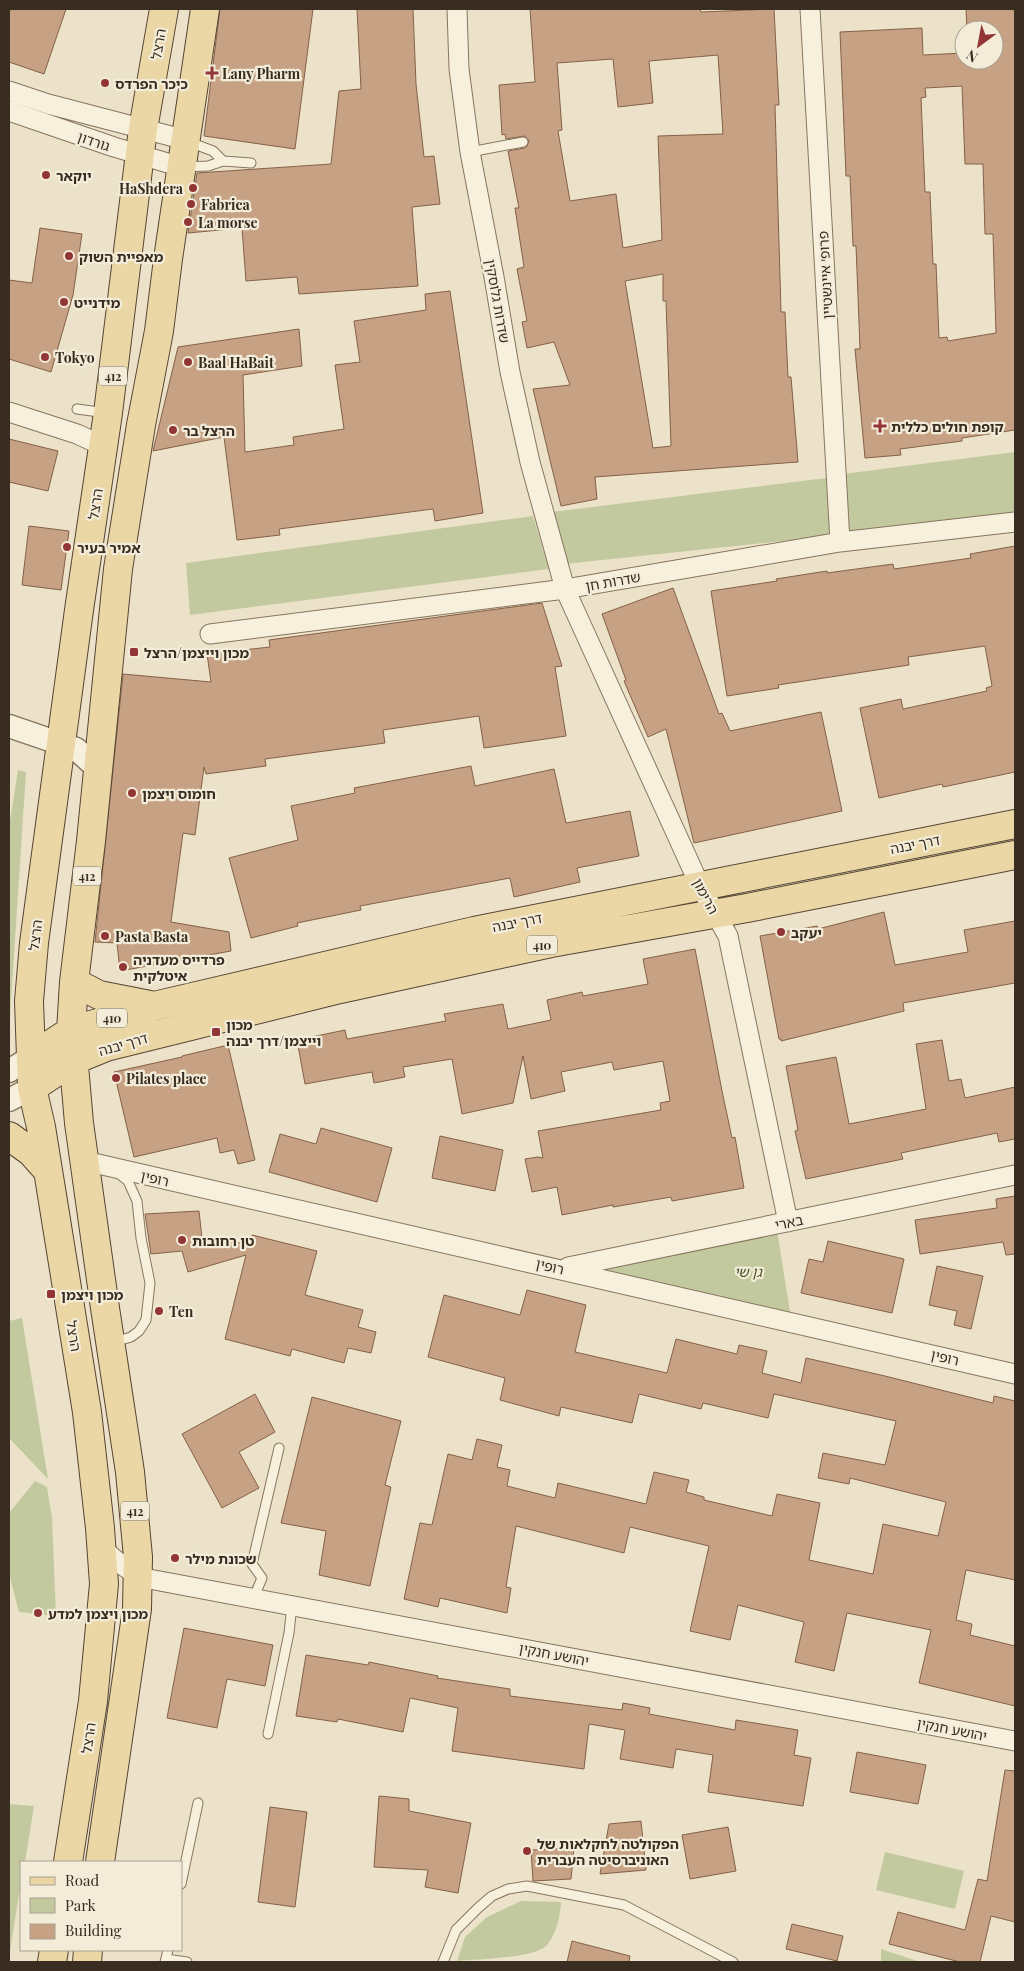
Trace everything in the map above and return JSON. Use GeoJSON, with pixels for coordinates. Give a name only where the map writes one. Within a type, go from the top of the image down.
{"type":"FeatureCollection","features":[{"type":"Feature","properties":{"kind":"main road","name":"הרצל"},"geometry":{"type":"LineString","coordinates":[[68,1861],[94,1692],[104,1584],[102,1548],[87,1412],[48,1171],[20,1094],[20,1064],[61,743],[108,413],[141,142],[164,9]]}},
{"type":"Feature","properties":{"kind":"main road","name":"412"},"geometry":{"type":"LineString","coordinates":[[100,1861],[138,1609],[139,1576],[130,1472],[79,1123],[71,1031],[74,982],[118,569],[141,425],[159,331],[205,9]]}},
{"type":"Feature","properties":{"kind":"main road","name":"דרך יבנה"},"geometry":{"type":"LineString","coordinates":[[20,1064],[71,1031],[154,1006],[474,931],[1015,824]]}},
{"type":"Feature","properties":{"kind":"main road","name":"דרך יבנה"},"geometry":{"type":"LineString","coordinates":[[20,1094],[74,1060],[114,1045],[350,987],[551,943],[747,908],[1015,855]]}},
{"type":"Feature","properties":{"kind":"main road"},"geometry":{"type":"LineString","coordinates":[[74,982],[99,995],[154,1006]]}},
{"type":"Feature","properties":{"kind":"main road"},"geometry":{"type":"LineString","coordinates":[[9,1136],[31,1152],[48,1171]]}},
{"type":"Feature","properties":{"kind":"street","name":"שדרות גלוסקין"},"geometry":{"type":"LineString","coordinates":[[457,9],[460,69],[470,152],[510,372],[530,462],[565,589]]}},
{"type":"Feature","properties":{"kind":"street","name":"פרופ׳ איינשטיין"},"geometry":{"type":"LineString","coordinates":[[810,9],[840,542]]}},
{"type":"Feature","properties":{"kind":"street"},"geometry":{"type":"LineString","coordinates":[[9,91],[48,104],[141,142],[186,140]]}},
{"type":"Feature","properties":{"kind":"street","name":"גורדון"},"geometry":{"type":"LineString","coordinates":[[9,111],[141,142],[181,167]]}},
{"type":"Feature","properties":{"kind":"street"},"geometry":{"type":"LineString","coordinates":[[9,412],[77,434],[103,446]]}},
{"type":"Feature","properties":{"kind":"street","name":"שדרות חן"},"geometry":{"type":"LineString","coordinates":[[210,634],[565,589],[840,542],[1015,522]]}},
{"type":"Feature","properties":{"kind":"street","name":"הרימון"},"geometry":{"type":"LineString","coordinates":[[565,589],[700,886],[728,936],[788,1222]]}},
{"type":"Feature","properties":{"kind":"street"},"geometry":{"type":"LineString","coordinates":[[9,726],[76,749],[98,769]]}},
{"type":"Feature","properties":{"kind":"street","name":"רופין"},"geometry":{"type":"LineString","coordinates":[[85,1161],[1015,1374]]}},
{"type":"Feature","properties":{"kind":"street","name":"בארי"},"geometry":{"type":"LineString","coordinates":[[562,1269],[1015,1175]]}},
{"type":"Feature","properties":{"kind":"street","name":"יהושע חנקין"},"geometry":{"type":"LineString","coordinates":[[102,1548],[118,1563],[139,1576],[1015,1741]]}},
{"type":"Feature","properties":{"kind":"lane"},"geometry":{"type":"LineString","coordinates":[[186,140],[213,151],[223,161]]}},
{"type":"Feature","properties":{"kind":"lane"},"geometry":{"type":"LineString","coordinates":[[470,152],[523,142]]}},
{"type":"Feature","properties":{"kind":"lane"},"geometry":{"type":"LineString","coordinates":[[181,167],[208,166],[223,161],[251,162]]}},
{"type":"Feature","properties":{"kind":"lane"},"geometry":{"type":"LineString","coordinates":[[77,409],[108,413]]}},
{"type":"Feature","properties":{"kind":"lane"},"geometry":{"type":"LineString","coordinates":[[111,1343],[132,1337],[139,1332],[146,1320],[150,1283],[141,1238],[137,1202],[128,1181],[113,1168]]}},
{"type":"Feature","properties":{"kind":"lane"},"geometry":{"type":"LineString","coordinates":[[254,1597],[262,1578],[252,1564],[279,1448]]}},
{"type":"Feature","properties":{"kind":"lane"},"geometry":{"type":"LineString","coordinates":[[268,1734],[289,1633],[292,1605]]}},
{"type":"Feature","properties":{"kind":"lane"},"geometry":{"type":"LineString","coordinates":[[182,1879],[198,1803]]}},
{"type":"Feature","properties":{"kind":"lane"},"geometry":{"type":"LineString","coordinates":[[443,1962],[456,1930],[478,1908],[492,1896],[508,1889],[527,1886],[624,1905],[733,1962]]}},
{"type":"Feature","properties":{"kind":"lane"},"geometry":{"type":"LineString","coordinates":[[166,1957],[187,1962]]}},
{"type":"Feature","properties":{"kind":"green space"},"geometry":{"type":"Polygon","coordinates":[[[1015,452],[1015,514],[847,536],[843,474],[1015,452]]]}},
{"type":"Feature","properties":{"kind":"green space"},"geometry":{"type":"Polygon","coordinates":[[[826,478],[831,536],[564,564],[552,512],[826,478]]]}},
{"type":"Feature","properties":{"kind":"green space"},"geometry":{"type":"Polygon","coordinates":[[[533,516],[549,569],[190,615],[186,563],[533,516]]]}},
{"type":"Feature","properties":{"kind":"green space"},"geometry":{"type":"Polygon","coordinates":[[[18,770],[26,772],[9,1032],[9,827],[18,770]]]}},
{"type":"Feature","properties":{"kind":"green space","name":"גן שי"},"geometry":{"type":"Polygon","coordinates":[[[777,1230],[791,1318],[587,1269],[777,1230]]]}},
{"type":"Feature","properties":{"kind":"green space"},"geometry":{"type":"Polygon","coordinates":[[[22,1318],[48,1479],[9,1438],[9,1321],[22,1318]]]}},
{"type":"Feature","properties":{"kind":"green space"},"geometry":{"type":"Polygon","coordinates":[[[35,1481],[47,1487],[52,1518],[56,1616],[19,1612],[9,1574],[9,1513],[35,1481]]]}},
{"type":"Feature","properties":{"kind":"green space"},"geometry":{"type":"Polygon","coordinates":[[[9,1804],[34,1806],[25,1861],[20,1861],[20,1888],[9,1957],[9,1804]]]}},
{"type":"Feature","properties":{"kind":"green space"},"geometry":{"type":"Polygon","coordinates":[[[885,1852],[964,1871],[955,1909],[876,1890],[885,1852]]]}},
{"type":"Feature","properties":{"kind":"green space"},"geometry":{"type":"Polygon","coordinates":[[[521,1901],[561,1902],[557,1925],[547,1945],[540,1950],[518,1956],[457,1961],[465,1937],[487,1917],[521,1901]]]}},
{"type":"Feature","properties":{"kind":"green space"},"geometry":{"type":"Polygon","coordinates":[[[881,1949],[920,1962],[881,1962],[881,1949]]]}},
{"type":"Feature","properties":{"kind":"building"},"geometry":{"type":"Polygon","coordinates":[[[9,9],[66,9],[44,74],[9,62],[9,9]]]}},
{"type":"Feature","properties":{"kind":"building"},"geometry":{"type":"Polygon","coordinates":[[[220,9],[313,9],[295,149],[204,136],[220,9]]]}},
{"type":"Feature","properties":{"kind":"building"},"geometry":{"type":"Polygon","coordinates":[[[357,9],[413,9],[416,84],[424,157],[434,156],[440,204],[412,207],[418,286],[299,294],[297,277],[246,281],[242,228],[188,233],[197,173],[331,164],[339,91],[361,89],[357,9]]]}},
{"type":"Feature","properties":{"kind":"building"},"geometry":{"type":"Polygon","coordinates":[[[530,9],[700,9],[701,12],[774,9],[779,105],[775,105],[781,312],[785,312],[788,377],[791,377],[798,462],[595,477],[597,499],[561,506],[533,389],[570,385],[554,342],[527,348],[522,322],[527,321],[517,269],[524,267],[515,208],[519,208],[508,151],[525,148],[529,141],[525,136],[506,139],[505,134],[502,135],[499,85],[535,82],[530,9]],[[718,55],[649,61],[653,103],[618,107],[613,59],[557,63],[562,130],[558,131],[570,201],[616,194],[623,248],[662,240],[658,136],[723,134],[718,55]],[[663,274],[625,281],[653,448],[671,446],[666,301],[663,301],[663,274]]]}},
{"type":"Feature","properties":{"kind":"building"},"geometry":{"type":"Polygon","coordinates":[[[966,9],[1015,9],[1015,430],[962,438],[962,441],[900,449],[901,455],[865,458],[855,349],[860,349],[856,246],[853,246],[850,176],[846,176],[840,32],[922,28],[923,55],[954,53],[954,70],[1004,70],[1004,20],[967,20],[966,9]],[[962,86],[925,88],[926,97],[921,98],[925,192],[930,192],[933,264],[936,264],[939,338],[947,337],[948,341],[996,333],[993,234],[985,234],[983,164],[965,164],[962,86]]]}},
{"type":"Feature","properties":{"kind":"building"},"geometry":{"type":"Polygon","coordinates":[[[40,228],[82,234],[73,295],[51,372],[9,359],[9,280],[32,283],[40,228]]]}},
{"type":"Feature","properties":{"kind":"building"},"geometry":{"type":"Polygon","coordinates":[[[450,291],[483,513],[435,521],[433,509],[279,529],[280,535],[237,540],[224,437],[153,451],[178,347],[299,329],[302,366],[243,375],[245,452],[294,445],[293,437],[344,429],[335,365],[360,362],[354,321],[426,310],[425,294],[450,291]]]}},
{"type":"Feature","properties":{"kind":"building"},"geometry":{"type":"Polygon","coordinates":[[[9,439],[58,451],[48,491],[9,482],[9,439]]]}},
{"type":"Feature","properties":{"kind":"building"},"geometry":{"type":"Polygon","coordinates":[[[29,526],[69,531],[61,590],[22,585],[29,526]]]}},
{"type":"Feature","properties":{"kind":"building"},"geometry":{"type":"Polygon","coordinates":[[[1015,546],[1015,772],[943,787],[942,784],[879,798],[860,708],[901,699],[903,709],[987,691],[986,688],[992,686],[985,646],[908,657],[909,665],[778,685],[779,688],[727,696],[711,591],[827,571],[827,573],[893,564],[894,569],[971,558],[970,554],[1015,546]]]}},
{"type":"Feature","properties":{"kind":"building"},"geometry":{"type":"Polygon","coordinates":[[[673,588],[719,714],[722,713],[730,731],[821,712],[842,811],[694,843],[666,729],[648,737],[624,681],[626,680],[602,614],[673,588]]]}},
{"type":"Feature","properties":{"kind":"building"},"geometry":{"type":"Polygon","coordinates":[[[542,603],[562,666],[555,667],[566,736],[484,748],[479,716],[383,730],[385,743],[265,759],[266,766],[206,774],[204,767],[195,835],[183,833],[171,922],[229,932],[231,951],[120,971],[117,943],[95,942],[123,674],[211,682],[207,654],[270,647],[269,640],[542,603]]]}},
{"type":"Feature","properties":{"kind":"building"},"geometry":{"type":"Polygon","coordinates":[[[471,766],[475,786],[554,769],[566,823],[630,811],[639,856],[577,868],[580,882],[514,897],[510,878],[360,906],[361,910],[297,923],[298,926],[251,938],[229,858],[298,840],[291,806],[355,793],[354,788],[471,766]]]}},
{"type":"Feature","properties":{"kind":"building"},"geometry":{"type":"Polygon","coordinates":[[[884,912],[895,965],[968,952],[964,930],[1015,921],[1015,983],[903,1003],[904,1011],[781,1041],[779,1039],[760,936],[817,926],[818,929],[884,912]]]}},
{"type":"Feature","properties":{"kind":"building"},"geometry":{"type":"Polygon","coordinates":[[[695,949],[722,1091],[732,1138],[735,1137],[744,1188],[672,1201],[671,1197],[613,1207],[613,1205],[562,1215],[557,1187],[532,1192],[525,1159],[543,1158],[538,1131],[661,1110],[660,1103],[670,1101],[663,1061],[614,1070],[612,1062],[561,1072],[565,1091],[531,1099],[523,1056],[513,1103],[462,1114],[452,1059],[403,1067],[405,1077],[374,1083],[372,1072],[305,1084],[297,1040],[345,1030],[347,1039],[446,1021],[444,1014],[503,1004],[508,1029],[551,1020],[547,1000],[582,992],[583,996],[648,984],[643,959],[695,949]]]}},
{"type":"Feature","properties":{"kind":"building"},"geometry":{"type":"Polygon","coordinates":[[[942,1040],[949,1081],[961,1079],[965,1098],[1015,1087],[1015,1139],[999,1142],[997,1133],[901,1153],[903,1159],[806,1179],[795,1131],[798,1130],[786,1066],[836,1057],[849,1124],[926,1109],[916,1044],[942,1040]]]}},
{"type":"Feature","properties":{"kind":"building"},"geometry":{"type":"Polygon","coordinates":[[[228,1045],[255,1160],[238,1164],[234,1150],[220,1153],[217,1138],[134,1157],[114,1072],[228,1045]]]}},
{"type":"Feature","properties":{"kind":"building"},"geometry":{"type":"Polygon","coordinates":[[[321,1128],[392,1148],[377,1202],[269,1172],[280,1134],[316,1144],[321,1128]]]}},
{"type":"Feature","properties":{"kind":"building"},"geometry":{"type":"Polygon","coordinates":[[[440,1136],[503,1150],[495,1191],[432,1178],[440,1136]]]}},
{"type":"Feature","properties":{"kind":"building"},"geometry":{"type":"Polygon","coordinates":[[[1015,1196],[1015,1254],[1006,1255],[1003,1242],[920,1254],[915,1220],[997,1208],[996,1199],[1015,1196]]]}},
{"type":"Feature","properties":{"kind":"building"},"geometry":{"type":"Polygon","coordinates":[[[199,1211],[202,1238],[249,1244],[252,1235],[317,1251],[305,1295],[363,1310],[358,1327],[376,1332],[371,1353],[348,1348],[344,1363],[292,1349],[290,1356],[225,1339],[246,1255],[188,1272],[182,1251],[151,1254],[145,1214],[199,1211]]]}},
{"type":"Feature","properties":{"kind":"building"},"geometry":{"type":"Polygon","coordinates":[[[828,1241],[904,1259],[892,1313],[801,1293],[809,1259],[823,1262],[828,1241]]]}},
{"type":"Feature","properties":{"kind":"building"},"geometry":{"type":"Polygon","coordinates":[[[937,1266],[983,1276],[971,1329],[954,1325],[957,1311],[929,1305],[937,1266]]]}},
{"type":"Feature","properties":{"kind":"building"},"geometry":{"type":"Polygon","coordinates":[[[527,1290],[586,1305],[575,1352],[667,1373],[676,1339],[737,1354],[739,1345],[767,1351],[762,1373],[801,1383],[806,1358],[993,1403],[994,1396],[1015,1401],[1015,1580],[966,1570],[956,1620],[972,1624],[970,1635],[1015,1646],[1015,1706],[919,1683],[931,1630],[847,1613],[834,1671],[795,1662],[804,1622],[738,1605],[730,1640],[690,1631],[709,1546],[630,1527],[624,1553],[516,1526],[506,1587],[511,1588],[507,1613],[440,1598],[438,1607],[404,1599],[420,1523],[432,1525],[448,1454],[472,1460],[477,1439],[502,1445],[497,1467],[510,1470],[507,1486],[555,1498],[558,1483],[646,1504],[654,1472],[689,1480],[686,1492],[704,1497],[704,1500],[772,1516],[777,1494],[820,1503],[809,1560],[873,1574],[883,1524],[938,1536],[946,1502],[850,1478],[849,1484],[818,1478],[823,1453],[885,1465],[896,1421],[774,1394],[768,1418],[703,1403],[701,1409],[639,1394],[632,1423],[561,1407],[559,1416],[500,1400],[505,1378],[428,1357],[444,1295],[520,1315],[527,1290]]]}},
{"type":"Feature","properties":{"kind":"building"},"geometry":{"type":"Polygon","coordinates":[[[255,1394],[275,1432],[239,1452],[259,1488],[222,1508],[182,1434],[255,1394]]]}},
{"type":"Feature","properties":{"kind":"building"},"geometry":{"type":"Polygon","coordinates":[[[312,1397],[401,1421],[385,1485],[391,1487],[370,1586],[319,1575],[326,1531],[281,1523],[312,1397]]]}},
{"type":"Feature","properties":{"kind":"building"},"geometry":{"type":"Polygon","coordinates":[[[184,1628],[273,1645],[265,1686],[227,1679],[217,1728],[167,1718],[184,1628]]]}},
{"type":"Feature","properties":{"kind":"building"},"geometry":{"type":"Polygon","coordinates":[[[306,1655],[368,1665],[369,1662],[438,1676],[437,1678],[510,1689],[510,1696],[622,1710],[623,1703],[650,1708],[649,1714],[735,1730],[736,1720],[798,1730],[794,1755],[811,1758],[803,1806],[708,1792],[713,1755],[676,1749],[673,1768],[620,1759],[625,1730],[589,1724],[584,1769],[452,1751],[458,1708],[410,1698],[403,1732],[338,1719],[337,1722],[296,1716],[306,1655]]]}},
{"type":"Feature","properties":{"kind":"building"},"geometry":{"type":"Polygon","coordinates":[[[857,1752],[926,1765],[918,1804],[850,1792],[857,1752]]]}},
{"type":"Feature","properties":{"kind":"building"},"geometry":{"type":"Polygon","coordinates":[[[1005,1770],[1015,1771],[1015,1922],[991,1916],[980,1962],[960,1962],[889,1944],[898,1912],[965,1930],[978,1879],[987,1881],[1005,1770]]]}},
{"type":"Feature","properties":{"kind":"building"},"geometry":{"type":"Polygon","coordinates":[[[379,1796],[409,1799],[409,1811],[471,1823],[458,1893],[425,1887],[428,1870],[374,1867],[379,1796]]]}},
{"type":"Feature","properties":{"kind":"building"},"geometry":{"type":"Polygon","coordinates":[[[270,1807],[307,1812],[295,1907],[258,1902],[270,1807]]]}},
{"type":"Feature","properties":{"kind":"building"},"geometry":{"type":"Polygon","coordinates":[[[641,1821],[646,1870],[600,1874],[609,1824],[641,1821]]]}},
{"type":"Feature","properties":{"kind":"building"},"geometry":{"type":"Polygon","coordinates":[[[728,1827],[736,1871],[690,1879],[682,1835],[728,1827]]]}},
{"type":"Feature","properties":{"kind":"building"},"geometry":{"type":"Polygon","coordinates":[[[574,1848],[571,1879],[533,1881],[531,1850],[574,1848]]]}},
{"type":"Feature","properties":{"kind":"building"},"geometry":{"type":"Polygon","coordinates":[[[792,1924],[843,1936],[837,1961],[786,1949],[792,1924]]]}},
{"type":"Feature","properties":{"kind":"building"},"geometry":{"type":"Polygon","coordinates":[[[572,1941],[630,1956],[629,1962],[567,1962],[572,1941]]]}},
{"type":"Feature","properties":{"kind":"place","name":"Lany Pharm"},"geometry":{"type":"Point","coordinates":[212,73]}},
{"type":"Feature","properties":{"kind":"place","name":"כיכר הפרדס"},"geometry":{"type":"Point","coordinates":[105,83]}},
{"type":"Feature","properties":{"kind":"place","name":"יוקאר"},"geometry":{"type":"Point","coordinates":[46,175]}},
{"type":"Feature","properties":{"kind":"place","name":"HaShdera"},"geometry":{"type":"Point","coordinates":[193,188]}},
{"type":"Feature","properties":{"kind":"place","name":"Fabrica"},"geometry":{"type":"Point","coordinates":[191,204]}},
{"type":"Feature","properties":{"kind":"place","name":"La morse"},"geometry":{"type":"Point","coordinates":[188,222]}},
{"type":"Feature","properties":{"kind":"place","name":"מאפיית השוק"},"geometry":{"type":"Point","coordinates":[69,256]}},
{"type":"Feature","properties":{"kind":"place","name":"מידנייט"},"geometry":{"type":"Point","coordinates":[64,302]}},
{"type":"Feature","properties":{"kind":"place","name":"Tokyo"},"geometry":{"type":"Point","coordinates":[45,357]}},
{"type":"Feature","properties":{"kind":"place","name":"Baal HaBait"},"geometry":{"type":"Point","coordinates":[188,362]}},
{"type":"Feature","properties":{"kind":"place","name":"קופת חולים כללית"},"geometry":{"type":"Point","coordinates":[880,426]}},
{"type":"Feature","properties":{"kind":"place","name":"הרצל בר"},"geometry":{"type":"Point","coordinates":[173,430]}},
{"type":"Feature","properties":{"kind":"place","name":"אמיר בעיר"},"geometry":{"type":"Point","coordinates":[67,547]}},
{"type":"Feature","properties":{"kind":"place","name":"מכון וייצמן/הרצל"},"geometry":{"type":"Point","coordinates":[134,652]}},
{"type":"Feature","properties":{"kind":"place","name":"חומוס ויצמן"},"geometry":{"type":"Point","coordinates":[132,793]}},
{"type":"Feature","properties":{"kind":"place","name":"יעקב"},"geometry":{"type":"Point","coordinates":[781,932]}},
{"type":"Feature","properties":{"kind":"place","name":"Pasta Basta"},"geometry":{"type":"Point","coordinates":[105,936]}},
{"type":"Feature","properties":{"kind":"place","name":"פרדייס מעדניה איטלקית"},"geometry":{"type":"Point","coordinates":[123,967]}},
{"type":"Feature","properties":{"kind":"place","name":"מכון וייצמן/דרך יבנה"},"geometry":{"type":"Point","coordinates":[216,1032]}},
{"type":"Feature","properties":{"kind":"place","name":"Pilates place"},"geometry":{"type":"Point","coordinates":[116,1078]}},
{"type":"Feature","properties":{"kind":"place","name":"טן רחובות"},"geometry":{"type":"Point","coordinates":[182,1240]}},
{"type":"Feature","properties":{"kind":"place","name":"מכון ויצמן"},"geometry":{"type":"Point","coordinates":[51,1294]}},
{"type":"Feature","properties":{"kind":"place","name":"Ten"},"geometry":{"type":"Point","coordinates":[159,1311]}},
{"type":"Feature","properties":{"kind":"place","name":"שכונת מילר"},"geometry":{"type":"Point","coordinates":[175,1558]}},
{"type":"Feature","properties":{"kind":"place","name":"מכון ויצמן למדע"},"geometry":{"type":"Point","coordinates":[38,1613]}},
{"type":"Feature","properties":{"kind":"place","name":"הפקולטה לחקלאות של האוניברסיטה העברית"},"geometry":{"type":"Point","coordinates":[527,1851]}}]}
